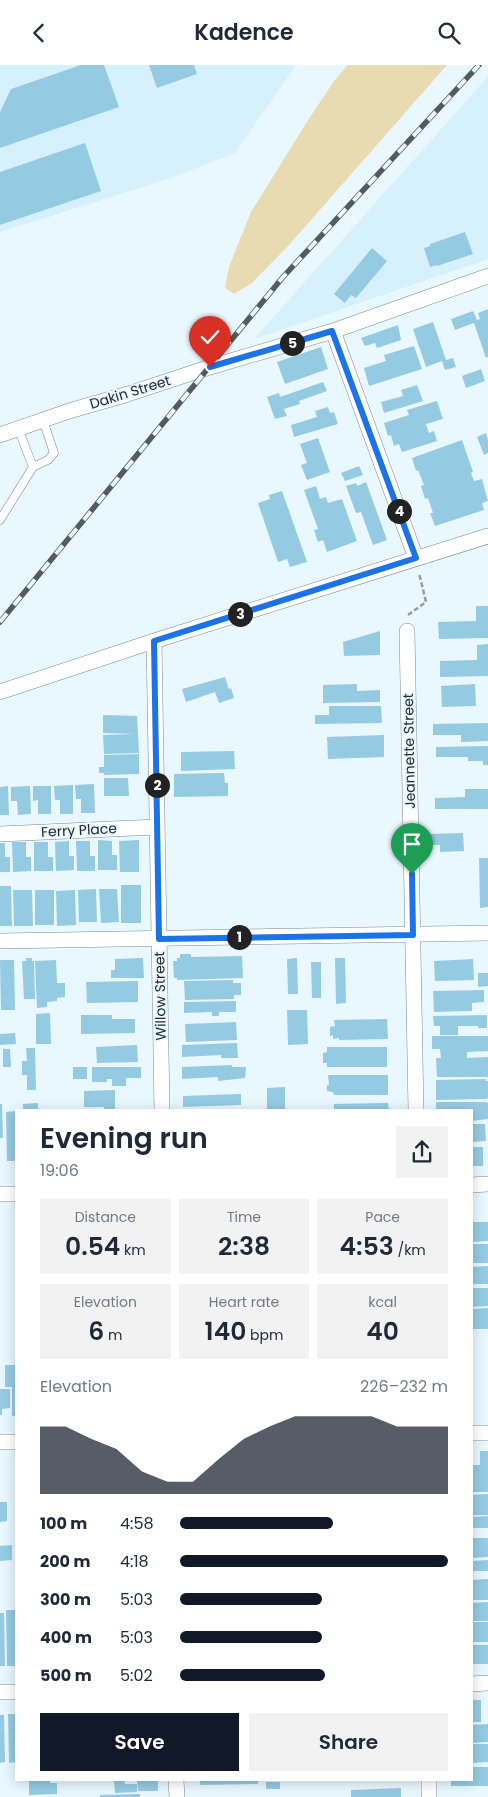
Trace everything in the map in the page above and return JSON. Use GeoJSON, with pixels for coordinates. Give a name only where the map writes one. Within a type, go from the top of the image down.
{"type":"FeatureCollection","features":[{"type":"Feature","properties":{"kind":"street","name":"Dakin Street"},"geometry":{"type":"LineString","coordinates":[[0,435],[332,331],[488,276]]}},
{"type":"Feature","properties":{"kind":"street"},"geometry":{"type":"LineString","coordinates":[[332,331],[417,564]]}},
{"type":"Feature","properties":{"kind":"street"},"geometry":{"type":"LineString","coordinates":[[0,692],[154,641],[417,564],[488,536]]}},
{"type":"Feature","properties":{"kind":"street","name":"Jeannette Street"},"geometry":{"type":"LineString","coordinates":[[407,631],[416,1109]]}},
{"type":"Feature","properties":{"kind":"street","name":"Willow Street"},"geometry":{"type":"LineString","coordinates":[[154,641],[162,1109]]}},
{"type":"Feature","properties":{"kind":"street","name":"Ferry Place"},"geometry":{"type":"LineString","coordinates":[[0,834],[157,827]]}},
{"type":"Feature","properties":{"kind":"street"},"geometry":{"type":"LineString","coordinates":[[0,941],[488,933]]}},
{"type":"Feature","properties":{"kind":"street"},"geometry":{"type":"LineString","coordinates":[[473,1185],[488,1184]]}},
{"type":"Feature","properties":{"kind":"street"},"geometry":{"type":"LineString","coordinates":[[0,1194],[15,1194]]}},
{"type":"Feature","properties":{"kind":"street"},"geometry":{"type":"LineString","coordinates":[[473,1433],[488,1433]]}},
{"type":"Feature","properties":{"kind":"street"},"geometry":{"type":"LineString","coordinates":[[0,1442],[15,1442]]}},
{"type":"Feature","properties":{"kind":"street"},"geometry":{"type":"LineString","coordinates":[[473,1683],[488,1683]]}},
{"type":"Feature","properties":{"kind":"street"},"geometry":{"type":"LineString","coordinates":[[0,1692],[15,1692]]}},
{"type":"Feature","properties":{"kind":"street"},"geometry":{"type":"LineString","coordinates":[[176,1781],[177,1797]]}},
{"type":"Feature","properties":{"kind":"street"},"geometry":{"type":"LineString","coordinates":[[428,1781],[429,1797]]}},
{"type":"Feature","properties":{"kind":"lane"},"geometry":{"type":"LineString","coordinates":[[0,520],[33,467],[48,460],[54,453],[43,420]]}},
{"type":"Feature","properties":{"kind":"lane"},"geometry":{"type":"LineString","coordinates":[[18,429],[33,467]]}},
{"type":"Feature","properties":{"kind":"path"},"geometry":{"type":"LineString","coordinates":[[407,631],[407,616],[426,602],[417,564]]}},
{"type":"Feature","properties":{"kind":"shaded area"},"geometry":{"type":"Polygon","coordinates":[[[0,65],[296,65],[235,153],[168,179],[0,232],[0,65]]]}},
{"type":"Feature","properties":{"kind":"shaded area"},"geometry":{"type":"Polygon","coordinates":[[[348,65],[447,65],[289,245],[252,283],[234,294],[225,288],[229,267],[251,212],[334,81],[348,65]]]}},
{"type":"Feature","properties":{"kind":"shaded area"},"geometry":{"type":"Polygon","coordinates":[[[488,76],[488,259],[254,339],[484,81],[488,76]]]}},
{"type":"Feature","properties":{"kind":"building"},"geometry":{"type":"Polygon","coordinates":[[[81,65],[104,65],[119,107],[0,148],[0,112],[11,89],[81,65]]]}},
{"type":"Feature","properties":{"kind":"building"},"geometry":{"type":"Polygon","coordinates":[[[149,65],[194,65],[197,74],[157,88],[149,65]]]}},
{"type":"Feature","properties":{"kind":"building"},"geometry":{"type":"Polygon","coordinates":[[[85,143],[101,191],[0,225],[0,172],[85,143]]]}},
{"type":"Feature","properties":{"kind":"building"},"geometry":{"type":"Polygon","coordinates":[[[465,232],[473,254],[430,267],[424,248],[430,246],[430,244],[465,232]]]}},
{"type":"Feature","properties":{"kind":"building"},"geometry":{"type":"Polygon","coordinates":[[[372,248],[387,261],[356,298],[351,295],[345,303],[334,294],[372,248]]]}},
{"type":"Feature","properties":{"kind":"building"},"geometry":{"type":"Polygon","coordinates":[[[488,309],[488,357],[486,358],[474,323],[455,330],[451,319],[473,311],[477,320],[480,319],[478,313],[488,309]]]}},
{"type":"Feature","properties":{"kind":"building"},"geometry":{"type":"Polygon","coordinates":[[[433,322],[446,360],[453,358],[456,367],[445,370],[442,361],[426,367],[413,329],[433,322]]]}},
{"type":"Feature","properties":{"kind":"building"},"geometry":{"type":"Polygon","coordinates":[[[398,325],[401,340],[377,348],[375,343],[365,346],[361,338],[398,325]]]}},
{"type":"Feature","properties":{"kind":"building"},"geometry":{"type":"Polygon","coordinates":[[[414,346],[422,369],[369,386],[364,368],[386,361],[384,355],[414,346]]]}},
{"type":"Feature","properties":{"kind":"building"},"geometry":{"type":"Polygon","coordinates":[[[321,347],[328,369],[285,384],[277,362],[321,347]]]}},
{"type":"Feature","properties":{"kind":"building"},"geometry":{"type":"Polygon","coordinates":[[[481,369],[485,381],[466,388],[462,376],[481,369]]]}},
{"type":"Feature","properties":{"kind":"building"},"geometry":{"type":"Polygon","coordinates":[[[323,382],[327,391],[299,401],[300,404],[284,409],[287,416],[275,419],[267,397],[279,393],[280,397],[323,382]]]}},
{"type":"Feature","properties":{"kind":"building"},"geometry":{"type":"Polygon","coordinates":[[[417,385],[423,401],[384,413],[381,402],[403,396],[401,390],[417,385]]]}},
{"type":"Feature","properties":{"kind":"building"},"geometry":{"type":"Polygon","coordinates":[[[437,401],[443,419],[426,424],[429,433],[434,431],[437,441],[402,452],[399,444],[394,446],[391,435],[388,436],[384,423],[409,415],[407,410],[437,401]]]}},
{"type":"Feature","properties":{"kind":"building"},"geometry":{"type":"Polygon","coordinates":[[[328,407],[330,413],[334,412],[338,424],[294,437],[291,425],[317,417],[315,411],[328,407]]]}},
{"type":"Feature","properties":{"kind":"building"},"geometry":{"type":"Polygon","coordinates":[[[486,433],[488,453],[484,455],[477,437],[486,433]]]}},
{"type":"Feature","properties":{"kind":"building"},"geometry":{"type":"Polygon","coordinates":[[[318,438],[330,472],[307,480],[301,465],[307,463],[300,444],[318,438]]]}},
{"type":"Feature","properties":{"kind":"building"},"geometry":{"type":"Polygon","coordinates":[[[462,440],[473,472],[471,473],[474,481],[482,479],[488,501],[482,503],[484,510],[435,526],[430,513],[433,513],[428,498],[425,499],[421,486],[424,485],[418,470],[416,471],[412,458],[462,440]]]}},
{"type":"Feature","properties":{"kind":"building"},"geometry":{"type":"Polygon","coordinates":[[[359,466],[363,475],[345,481],[341,473],[359,466]]]}},
{"type":"Feature","properties":{"kind":"building"},"geometry":{"type":"Polygon","coordinates":[[[366,482],[387,540],[373,545],[361,512],[356,513],[346,486],[356,483],[357,486],[366,482]]]}},
{"type":"Feature","properties":{"kind":"building"},"geometry":{"type":"Polygon","coordinates":[[[316,486],[320,499],[326,497],[328,503],[342,499],[357,541],[327,552],[323,540],[318,542],[314,530],[318,529],[304,490],[316,486]]]}},
{"type":"Feature","properties":{"kind":"building"},"geometry":{"type":"Polygon","coordinates":[[[282,491],[307,562],[290,567],[287,559],[278,562],[258,503],[270,499],[269,495],[282,491]]]}},
{"type":"Feature","properties":{"kind":"building"},"geometry":{"type":"Polygon","coordinates":[[[476,606],[488,606],[488,638],[439,639],[438,622],[476,621],[476,606]]]}},
{"type":"Feature","properties":{"kind":"building"},"geometry":{"type":"Polygon","coordinates":[[[380,631],[380,655],[344,656],[343,642],[380,631]]]}},
{"type":"Feature","properties":{"kind":"building"},"geometry":{"type":"Polygon","coordinates":[[[488,644],[488,676],[440,677],[440,661],[477,660],[477,645],[488,644]]]}},
{"type":"Feature","properties":{"kind":"building"},"geometry":{"type":"Polygon","coordinates":[[[225,677],[234,698],[219,703],[215,692],[186,702],[182,689],[225,677]]]}},
{"type":"Feature","properties":{"kind":"building"},"geometry":{"type":"Polygon","coordinates":[[[357,684],[357,691],[380,690],[380,702],[323,703],[323,685],[357,684]]]}},
{"type":"Feature","properties":{"kind":"building"},"geometry":{"type":"Polygon","coordinates":[[[475,684],[476,706],[442,707],[441,686],[475,684]]]}},
{"type":"Feature","properties":{"kind":"building"},"geometry":{"type":"Polygon","coordinates":[[[329,706],[381,706],[382,723],[315,724],[315,715],[329,715],[329,706]]]}},
{"type":"Feature","properties":{"kind":"building"},"geometry":{"type":"Polygon","coordinates":[[[103,715],[137,716],[139,753],[104,754],[103,735],[134,734],[103,733],[103,715]]]}},
{"type":"Feature","properties":{"kind":"building"},"geometry":{"type":"Polygon","coordinates":[[[488,723],[488,741],[461,742],[461,735],[433,735],[433,724],[488,723]]]}},
{"type":"Feature","properties":{"kind":"building"},"geometry":{"type":"Polygon","coordinates":[[[384,735],[384,757],[328,759],[327,737],[384,735]]]}},
{"type":"Feature","properties":{"kind":"building"},"geometry":{"type":"Polygon","coordinates":[[[488,746],[488,765],[483,765],[483,761],[468,761],[468,757],[436,757],[436,747],[488,746]]]}},
{"type":"Feature","properties":{"kind":"building"},"geometry":{"type":"Polygon","coordinates":[[[234,751],[235,769],[181,771],[181,752],[234,751]]]}},
{"type":"Feature","properties":{"kind":"building"},"geometry":{"type":"Polygon","coordinates":[[[139,754],[139,774],[104,775],[104,773],[99,773],[99,767],[104,767],[104,755],[139,754]]]}},
{"type":"Feature","properties":{"kind":"building"},"geometry":{"type":"Polygon","coordinates":[[[224,773],[225,783],[228,783],[228,796],[174,797],[174,774],[224,773]]]}},
{"type":"Feature","properties":{"kind":"building"},"geometry":{"type":"Polygon","coordinates":[[[104,778],[128,778],[129,796],[104,796],[104,778]]]}},
{"type":"Feature","properties":{"kind":"building"},"geometry":{"type":"Polygon","coordinates":[[[94,784],[95,813],[81,813],[81,799],[76,799],[75,785],[94,784]]]}},
{"type":"Feature","properties":{"kind":"building"},"geometry":{"type":"Polygon","coordinates":[[[73,785],[73,814],[60,814],[60,800],[55,800],[54,786],[73,785]]]}},
{"type":"Feature","properties":{"kind":"building"},"geometry":{"type":"Polygon","coordinates":[[[8,786],[9,815],[0,815],[0,787],[8,786]]]}},
{"type":"Feature","properties":{"kind":"building"},"geometry":{"type":"Polygon","coordinates":[[[30,786],[31,814],[18,815],[17,801],[11,801],[11,787],[30,786]]]}},
{"type":"Feature","properties":{"kind":"building"},"geometry":{"type":"Polygon","coordinates":[[[33,786],[51,786],[51,814],[38,814],[38,800],[33,801],[33,786]]]}},
{"type":"Feature","properties":{"kind":"building"},"geometry":{"type":"Polygon","coordinates":[[[465,789],[488,789],[488,809],[435,809],[435,798],[465,797],[465,789]]]}},
{"type":"Feature","properties":{"kind":"building"},"geometry":{"type":"Polygon","coordinates":[[[463,833],[464,851],[440,852],[440,845],[430,845],[429,834],[463,833]]]}},
{"type":"Feature","properties":{"kind":"building"},"geometry":{"type":"Polygon","coordinates":[[[98,840],[112,841],[112,855],[117,855],[117,870],[98,870],[98,840]]]}},
{"type":"Feature","properties":{"kind":"building"},"geometry":{"type":"Polygon","coordinates":[[[139,840],[139,872],[120,872],[119,841],[139,840]]]}},
{"type":"Feature","properties":{"kind":"building"},"geometry":{"type":"Polygon","coordinates":[[[69,841],[69,856],[74,856],[74,870],[56,871],[55,842],[69,841]]]}},
{"type":"Feature","properties":{"kind":"building"},"geometry":{"type":"Polygon","coordinates":[[[76,841],[90,841],[90,856],[95,856],[95,871],[77,871],[76,841]]]}},
{"type":"Feature","properties":{"kind":"building"},"geometry":{"type":"Polygon","coordinates":[[[12,842],[26,842],[26,857],[31,857],[31,871],[13,872],[12,842]]]}},
{"type":"Feature","properties":{"kind":"building"},"geometry":{"type":"Polygon","coordinates":[[[34,842],[48,842],[48,857],[53,857],[53,871],[34,871],[34,842]]]}},
{"type":"Feature","properties":{"kind":"building"},"geometry":{"type":"Polygon","coordinates":[[[0,843],[5,843],[5,857],[10,857],[10,872],[0,872],[0,843]]]}},
{"type":"Feature","properties":{"kind":"building"},"geometry":{"type":"Polygon","coordinates":[[[479,858],[488,858],[488,907],[480,908],[479,858]]]}},
{"type":"Feature","properties":{"kind":"building"},"geometry":{"type":"Polygon","coordinates":[[[121,885],[141,885],[141,923],[121,923],[121,885]]]}},
{"type":"Feature","properties":{"kind":"building"},"geometry":{"type":"Polygon","coordinates":[[[0,886],[11,886],[12,926],[0,926],[0,886]]]}},
{"type":"Feature","properties":{"kind":"building"},"geometry":{"type":"Polygon","coordinates":[[[96,889],[97,922],[79,922],[78,890],[96,889]]]}},
{"type":"Feature","properties":{"kind":"building"},"geometry":{"type":"Polygon","coordinates":[[[99,889],[117,889],[119,922],[101,923],[99,889]]]}},
{"type":"Feature","properties":{"kind":"building"},"geometry":{"type":"Polygon","coordinates":[[[13,890],[32,890],[33,926],[14,926],[13,890]]]}},
{"type":"Feature","properties":{"kind":"building"},"geometry":{"type":"Polygon","coordinates":[[[35,890],[54,890],[54,925],[35,925],[35,890]]]}},
{"type":"Feature","properties":{"kind":"building"},"geometry":{"type":"Polygon","coordinates":[[[75,890],[76,925],[57,926],[56,891],[75,890]]]}},
{"type":"Feature","properties":{"kind":"building"},"geometry":{"type":"Polygon","coordinates":[[[180,954],[191,954],[191,957],[242,956],[243,978],[177,980],[177,978],[174,978],[173,961],[177,961],[177,958],[180,958],[180,954]]]}},
{"type":"Feature","properties":{"kind":"building"},"geometry":{"type":"Polygon","coordinates":[[[26,958],[32,958],[32,961],[34,961],[35,999],[24,999],[22,961],[26,961],[26,958]]]}},
{"type":"Feature","properties":{"kind":"building"},"geometry":{"type":"Polygon","coordinates":[[[143,958],[144,978],[111,978],[111,970],[115,970],[115,959],[143,958]]]}},
{"type":"Feature","properties":{"kind":"building"},"geometry":{"type":"Polygon","coordinates":[[[297,958],[298,994],[288,994],[287,959],[297,958]]]}},
{"type":"Feature","properties":{"kind":"building"},"geometry":{"type":"Polygon","coordinates":[[[335,958],[345,958],[346,1003],[336,1004],[335,958]]]}},
{"type":"Feature","properties":{"kind":"building"},"geometry":{"type":"Polygon","coordinates":[[[473,959],[474,980],[435,981],[434,961],[473,959]]]}},
{"type":"Feature","properties":{"kind":"building"},"geometry":{"type":"Polygon","coordinates":[[[0,960],[14,960],[15,1010],[1,1010],[0,960]]]}},
{"type":"Feature","properties":{"kind":"building"},"geometry":{"type":"Polygon","coordinates":[[[56,960],[57,983],[65,983],[65,997],[57,998],[57,1001],[47,1002],[47,1007],[37,1008],[35,961],[56,960]]]}},
{"type":"Feature","properties":{"kind":"building"},"geometry":{"type":"Polygon","coordinates":[[[311,962],[321,962],[321,998],[312,998],[311,962]]]}},
{"type":"Feature","properties":{"kind":"building"},"geometry":{"type":"Polygon","coordinates":[[[478,973],[488,973],[488,986],[478,987],[478,973]]]}},
{"type":"Feature","properties":{"kind":"building"},"geometry":{"type":"Polygon","coordinates":[[[233,980],[233,983],[241,983],[241,995],[234,995],[234,999],[185,1000],[184,981],[233,980]]]}},
{"type":"Feature","properties":{"kind":"building"},"geometry":{"type":"Polygon","coordinates":[[[138,981],[138,1002],[87,1003],[86,982],[138,981]]]}},
{"type":"Feature","properties":{"kind":"building"},"geometry":{"type":"Polygon","coordinates":[[[484,990],[484,1002],[472,1003],[472,1011],[434,1012],[433,991],[484,990]]]}},
{"type":"Feature","properties":{"kind":"building"},"geometry":{"type":"Polygon","coordinates":[[[236,1001],[236,1012],[219,1012],[219,1016],[212,1016],[212,1012],[184,1013],[184,1002],[236,1001]]]}},
{"type":"Feature","properties":{"kind":"building"},"geometry":{"type":"Polygon","coordinates":[[[287,1010],[307,1010],[308,1044],[288,1045],[287,1010]]]}},
{"type":"Feature","properties":{"kind":"building"},"geometry":{"type":"Polygon","coordinates":[[[50,1013],[51,1044],[36,1044],[36,1014],[50,1013]]]}},
{"type":"Feature","properties":{"kind":"building"},"geometry":{"type":"Polygon","coordinates":[[[81,1015],[112,1015],[112,1019],[135,1019],[135,1033],[81,1034],[81,1015]]]}},
{"type":"Feature","properties":{"kind":"building"},"geometry":{"type":"Polygon","coordinates":[[[487,1015],[487,1028],[458,1026],[458,1035],[440,1035],[440,1026],[434,1026],[433,1016],[487,1015]]]}},
{"type":"Feature","properties":{"kind":"building"},"geometry":{"type":"Polygon","coordinates":[[[387,1019],[388,1039],[339,1040],[339,1038],[333,1039],[333,1035],[330,1036],[330,1027],[335,1026],[334,1020],[387,1019]]]}},
{"type":"Feature","properties":{"kind":"building"},"geometry":{"type":"Polygon","coordinates":[[[236,1022],[237,1040],[186,1042],[185,1024],[236,1022]]]}},
{"type":"Feature","properties":{"kind":"building"},"geometry":{"type":"Polygon","coordinates":[[[15,1033],[16,1044],[0,1045],[0,1034],[15,1033]]]}},
{"type":"Feature","properties":{"kind":"building"},"geometry":{"type":"Polygon","coordinates":[[[432,1036],[488,1036],[488,1051],[467,1052],[467,1058],[488,1057],[488,1077],[437,1077],[436,1058],[441,1058],[440,1049],[432,1049],[432,1036]]]}},
{"type":"Feature","properties":{"kind":"building"},"geometry":{"type":"Polygon","coordinates":[[[237,1043],[238,1058],[221,1058],[221,1055],[182,1057],[182,1045],[237,1043]]]}},
{"type":"Feature","properties":{"kind":"building"},"geometry":{"type":"Polygon","coordinates":[[[137,1045],[138,1062],[97,1063],[96,1047],[137,1045]]]}},
{"type":"Feature","properties":{"kind":"building"},"geometry":{"type":"Polygon","coordinates":[[[327,1047],[387,1047],[387,1067],[327,1067],[327,1063],[323,1063],[323,1053],[327,1052],[327,1047]]]}},
{"type":"Feature","properties":{"kind":"building"},"geometry":{"type":"Polygon","coordinates":[[[26,1048],[35,1048],[36,1090],[27,1090],[27,1075],[22,1075],[22,1061],[27,1061],[26,1048]]]}},
{"type":"Feature","properties":{"kind":"building"},"geometry":{"type":"Polygon","coordinates":[[[3,1049],[10,1049],[11,1067],[3,1067],[3,1049]]]}},
{"type":"Feature","properties":{"kind":"building"},"geometry":{"type":"Polygon","coordinates":[[[232,1065],[232,1067],[246,1067],[245,1078],[218,1081],[218,1077],[182,1079],[182,1067],[232,1065]]]}},
{"type":"Feature","properties":{"kind":"building"},"geometry":{"type":"Polygon","coordinates":[[[73,1067],[87,1067],[87,1079],[73,1079],[73,1067]]]}},
{"type":"Feature","properties":{"kind":"building"},"geometry":{"type":"Polygon","coordinates":[[[92,1067],[141,1067],[141,1078],[126,1078],[126,1086],[112,1086],[112,1079],[107,1079],[107,1082],[92,1082],[92,1067]]]}},
{"type":"Feature","properties":{"kind":"building"},"geometry":{"type":"Polygon","coordinates":[[[328,1075],[388,1075],[388,1095],[334,1095],[333,1092],[327,1091],[327,1085],[329,1085],[328,1075]]]}},
{"type":"Feature","properties":{"kind":"building"},"geometry":{"type":"Polygon","coordinates":[[[486,1079],[488,1081],[488,1098],[486,1099],[436,1100],[436,1080],[486,1079]]]}},
{"type":"Feature","properties":{"kind":"building"},"geometry":{"type":"Polygon","coordinates":[[[285,1087],[285,1109],[267,1109],[267,1088],[285,1087]]]}},
{"type":"Feature","properties":{"kind":"building"},"geometry":{"type":"Polygon","coordinates":[[[115,1090],[115,1109],[84,1107],[84,1091],[115,1090]]]}},
{"type":"Feature","properties":{"kind":"building"},"geometry":{"type":"Polygon","coordinates":[[[241,1094],[241,1105],[183,1107],[183,1096],[241,1094]]]}},
{"type":"Feature","properties":{"kind":"building"},"geometry":{"type":"Polygon","coordinates":[[[436,1102],[486,1102],[488,1103],[488,1119],[473,1121],[473,1109],[436,1109],[436,1102]]]}},
{"type":"Feature","properties":{"kind":"building"},"geometry":{"type":"Polygon","coordinates":[[[38,1103],[38,1109],[23,1109],[23,1104],[38,1103]]]}},
{"type":"Feature","properties":{"kind":"building"},"geometry":{"type":"Polygon","coordinates":[[[388,1103],[389,1109],[334,1109],[334,1104],[388,1103]]]}},
{"type":"Feature","properties":{"kind":"building"},"geometry":{"type":"Polygon","coordinates":[[[0,1104],[2,1104],[3,1138],[0,1138],[0,1104]]]}},
{"type":"Feature","properties":{"kind":"building"},"geometry":{"type":"Polygon","coordinates":[[[15,1111],[15,1161],[7,1161],[6,1112],[15,1111]]]}},
{"type":"Feature","properties":{"kind":"building"},"geometry":{"type":"Polygon","coordinates":[[[473,1124],[485,1124],[486,1141],[473,1142],[473,1124]]]}},
{"type":"Feature","properties":{"kind":"building"},"geometry":{"type":"Polygon","coordinates":[[[473,1147],[483,1147],[483,1166],[473,1166],[473,1147]]]}},
{"type":"Feature","properties":{"kind":"building"},"geometry":{"type":"Polygon","coordinates":[[[473,1222],[488,1222],[488,1241],[473,1242],[473,1222]]]}},
{"type":"Feature","properties":{"kind":"building"},"geometry":{"type":"Polygon","coordinates":[[[473,1244],[488,1244],[488,1263],[473,1263],[473,1244]]]}},
{"type":"Feature","properties":{"kind":"building"},"geometry":{"type":"Polygon","coordinates":[[[488,1266],[488,1284],[473,1284],[473,1267],[488,1266]]]}},
{"type":"Feature","properties":{"kind":"building"},"geometry":{"type":"Polygon","coordinates":[[[473,1288],[488,1288],[488,1306],[473,1307],[473,1288]]]}},
{"type":"Feature","properties":{"kind":"building"},"geometry":{"type":"Polygon","coordinates":[[[488,1308],[488,1329],[473,1329],[473,1309],[488,1308]]]}},
{"type":"Feature","properties":{"kind":"building"},"geometry":{"type":"Polygon","coordinates":[[[5,1365],[15,1365],[15,1416],[12,1416],[12,1387],[5,1387],[5,1365]]]}},
{"type":"Feature","properties":{"kind":"building"},"geometry":{"type":"Polygon","coordinates":[[[0,1389],[10,1389],[10,1408],[2,1409],[2,1415],[0,1415],[0,1389]]]}},
{"type":"Feature","properties":{"kind":"building"},"geometry":{"type":"Polygon","coordinates":[[[480,1451],[488,1451],[488,1492],[473,1492],[473,1465],[480,1465],[480,1451]]]}},
{"type":"Feature","properties":{"kind":"building"},"geometry":{"type":"Polygon","coordinates":[[[488,1494],[488,1515],[473,1515],[473,1495],[488,1494]]]}},
{"type":"Feature","properties":{"kind":"building"},"geometry":{"type":"Polygon","coordinates":[[[0,1502],[7,1502],[7,1521],[0,1522],[0,1502]]]}},
{"type":"Feature","properties":{"kind":"building"},"geometry":{"type":"Polygon","coordinates":[[[488,1516],[488,1528],[473,1528],[473,1517],[488,1516]]]}},
{"type":"Feature","properties":{"kind":"building"},"geometry":{"type":"Polygon","coordinates":[[[473,1538],[488,1538],[488,1557],[473,1558],[473,1538]]]}},
{"type":"Feature","properties":{"kind":"building"},"geometry":{"type":"Polygon","coordinates":[[[12,1545],[12,1560],[0,1561],[0,1546],[12,1545]]]}},
{"type":"Feature","properties":{"kind":"building"},"geometry":{"type":"Polygon","coordinates":[[[488,1560],[488,1571],[473,1571],[473,1561],[488,1560]]]}},
{"type":"Feature","properties":{"kind":"building"},"geometry":{"type":"Polygon","coordinates":[[[488,1579],[488,1600],[473,1600],[473,1580],[488,1579]]]}},
{"type":"Feature","properties":{"kind":"building"},"geometry":{"type":"Polygon","coordinates":[[[488,1602],[488,1621],[473,1621],[473,1603],[488,1602]]]}},
{"type":"Feature","properties":{"kind":"building"},"geometry":{"type":"Polygon","coordinates":[[[6,1610],[15,1610],[15,1666],[7,1666],[6,1610]]]}},
{"type":"Feature","properties":{"kind":"building"},"geometry":{"type":"Polygon","coordinates":[[[0,1613],[4,1613],[5,1666],[0,1666],[0,1613]]]}},
{"type":"Feature","properties":{"kind":"building"},"geometry":{"type":"Polygon","coordinates":[[[473,1622],[488,1622],[488,1642],[473,1642],[473,1622]]]}},
{"type":"Feature","properties":{"kind":"building"},"geometry":{"type":"Polygon","coordinates":[[[473,1645],[488,1645],[488,1664],[473,1664],[473,1645]]]}},
{"type":"Feature","properties":{"kind":"building"},"geometry":{"type":"Polygon","coordinates":[[[473,1700],[481,1700],[481,1722],[473,1722],[473,1700]]]}},
{"type":"Feature","properties":{"kind":"building"},"geometry":{"type":"Polygon","coordinates":[[[8,1714],[15,1714],[15,1762],[9,1763],[8,1714]]]}},
{"type":"Feature","properties":{"kind":"building"},"geometry":{"type":"Polygon","coordinates":[[[0,1715],[4,1715],[5,1762],[0,1763],[0,1715]]]}},
{"type":"Feature","properties":{"kind":"building"},"geometry":{"type":"Polygon","coordinates":[[[488,1724],[488,1742],[473,1743],[473,1725],[488,1724]]]}},
{"type":"Feature","properties":{"kind":"building"},"geometry":{"type":"Polygon","coordinates":[[[473,1744],[488,1744],[488,1762],[473,1763],[473,1744]]]}},
{"type":"Feature","properties":{"kind":"building"},"geometry":{"type":"Polygon","coordinates":[[[473,1767],[488,1767],[488,1786],[451,1786],[451,1781],[473,1781],[473,1767]]]}},
{"type":"Feature","properties":{"kind":"building"},"geometry":{"type":"Polygon","coordinates":[[[29,1781],[57,1783],[57,1794],[29,1795],[29,1781]]]}},
{"type":"Feature","properties":{"kind":"building"},"geometry":{"type":"Polygon","coordinates":[[[114,1781],[124,1781],[125,1784],[137,1784],[137,1792],[115,1793],[114,1781]]]}},
{"type":"Feature","properties":{"kind":"building"},"geometry":{"type":"Polygon","coordinates":[[[137,1781],[158,1781],[158,1791],[138,1791],[137,1781]]]}},
{"type":"Feature","properties":{"kind":"building"},"geometry":{"type":"Polygon","coordinates":[[[200,1781],[258,1781],[258,1784],[200,1785],[200,1781]]]}},
{"type":"Feature","properties":{"kind":"building"},"geometry":{"type":"Polygon","coordinates":[[[266,1782],[280,1782],[280,1789],[266,1789],[266,1782]]]}},
{"type":"Feature","properties":{"kind":"building"},"geometry":{"type":"Polygon","coordinates":[[[401,1788],[401,1797],[351,1797],[351,1790],[401,1788]]]}},
{"type":"Feature","properties":{"kind":"building"},"geometry":{"type":"Polygon","coordinates":[[[140,1794],[140,1797],[100,1797],[100,1795],[140,1794]]]}},
{"type":"Feature","properties":{"kind":"railway"},"geometry":{"type":"LineString","coordinates":[[0,622],[283,277],[479,65]]}},
{"type":"Feature","properties":{"kind":"route"},"geometry":{"type":"LineString","coordinates":[[210,367],[332,331],[416,558],[154,641],[159,939],[413,935],[412,874]]}}]}
